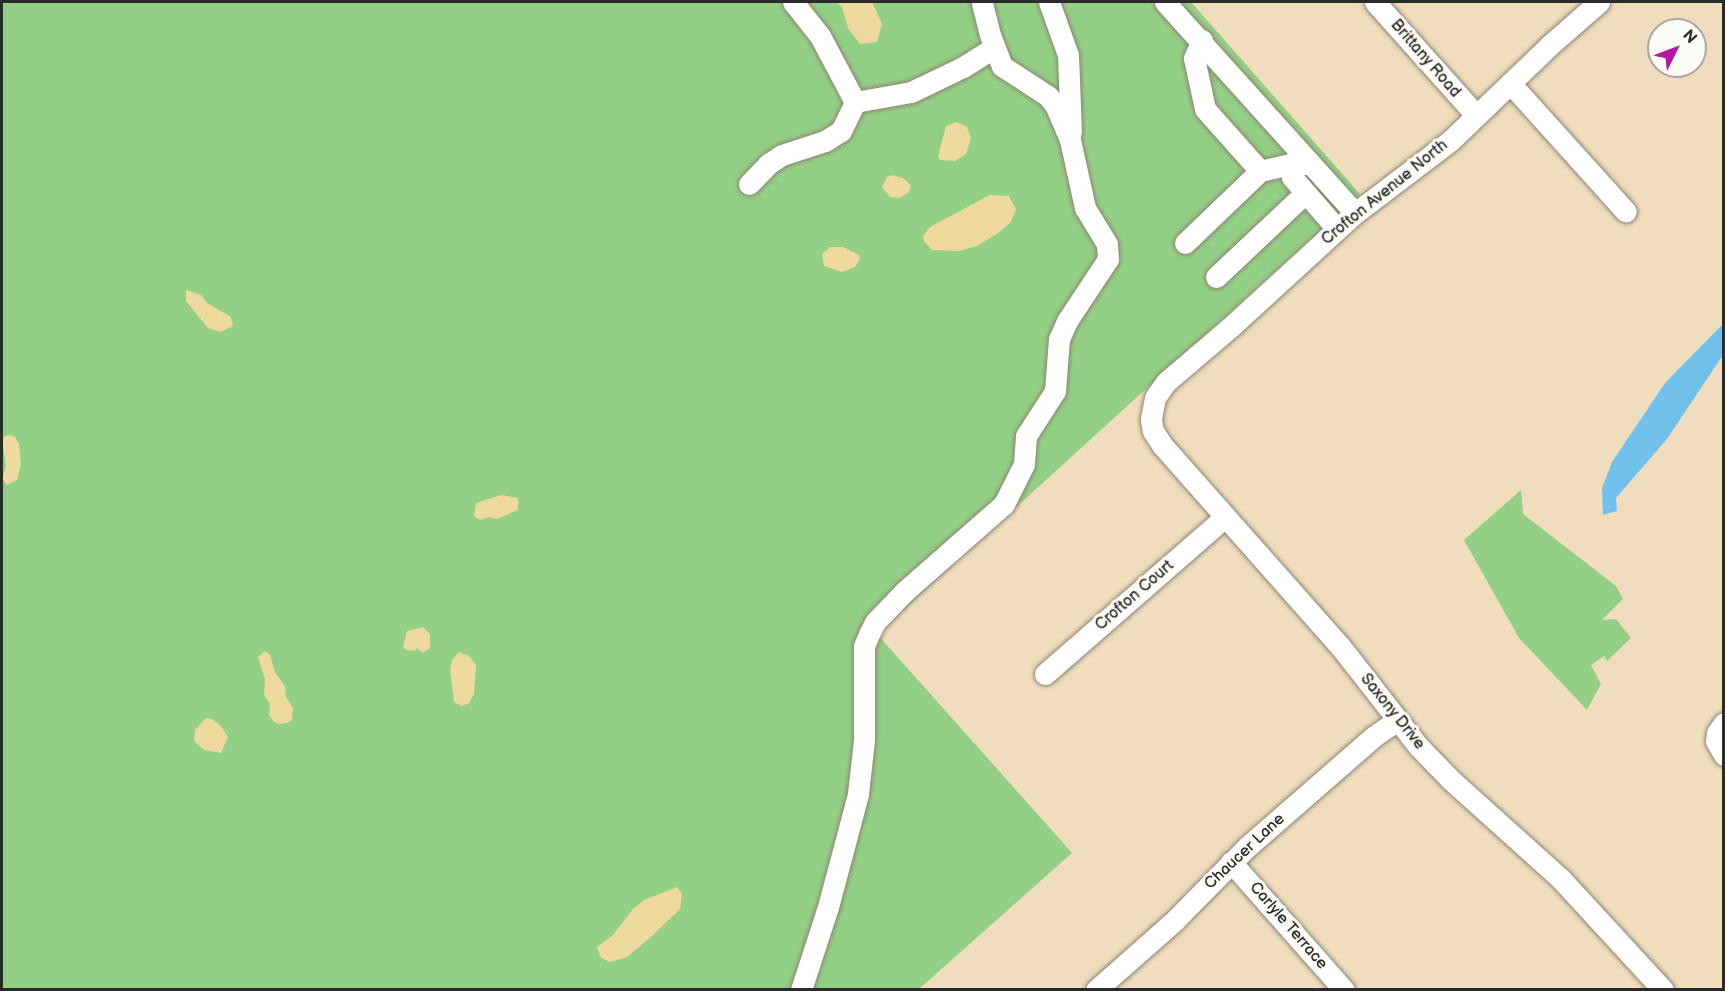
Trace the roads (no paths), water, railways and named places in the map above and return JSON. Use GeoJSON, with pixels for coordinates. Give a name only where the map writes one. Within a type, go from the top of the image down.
{"type":"FeatureCollection","features":[{"type":"Feature","properties":{"kind":"street"},"geometry":{"type":"LineString","coordinates":[[793,2],[820,36],[855,102]]}},
{"type":"Feature","properties":{"kind":"street"},"geometry":{"type":"LineString","coordinates":[[801,990],[828,907],[858,794],[864,740],[864,646],[875,622],[905,591],[1004,504],[1024,464],[1026,436],[1055,391],[1059,339],[1067,321],[1108,259],[1107,244],[1085,208],[1070,140],[1055,105],[1048,96],[1002,66],[994,48],[982,2]]}},
{"type":"Feature","properties":{"kind":"street"},"geometry":{"type":"LineString","coordinates":[[1049,2],[1068,55],[1071,75],[1070,140]]}},
{"type":"Feature","properties":{"kind":"street"},"geometry":{"type":"LineString","coordinates":[[1165,2],[1202,40],[1299,164],[1354,213]]}},
{"type":"Feature","properties":{"kind":"street","name":"Brittany Road"},"geometry":{"type":"LineString","coordinates":[[1375,2],[1476,115]]}},
{"type":"Feature","properties":{"kind":"street","name":"Crofton Avenue North"},"geometry":{"type":"LineString","coordinates":[[1152,412],[1155,398],[1166,382],[1354,213],[1450,141],[1599,2]]}},
{"type":"Feature","properties":{"kind":"street"},"geometry":{"type":"LineString","coordinates":[[1202,40],[1194,58],[1205,109],[1260,171]]}},
{"type":"Feature","properties":{"kind":"street"},"geometry":{"type":"LineString","coordinates":[[855,102],[911,92],[963,67],[994,48]]}},
{"type":"Feature","properties":{"kind":"street"},"geometry":{"type":"LineString","coordinates":[[1510,83],[1626,212]]}},
{"type":"Feature","properties":{"kind":"street"},"geometry":{"type":"LineString","coordinates":[[749,184],[768,164],[782,155],[825,141],[841,131],[855,102]]}},
{"type":"Feature","properties":{"kind":"street"},"geometry":{"type":"LineString","coordinates":[[1185,243],[1260,171],[1299,164]]}},
{"type":"Feature","properties":{"kind":"street"},"geometry":{"type":"LineString","coordinates":[[1299,164],[1292,177],[1337,229]]}},
{"type":"Feature","properties":{"kind":"street"},"geometry":{"type":"LineString","coordinates":[[1216,277],[1305,193]]}},
{"type":"Feature","properties":{"kind":"street","name":"Saxony Drive"},"geometry":{"type":"LineString","coordinates":[[1152,412],[1153,431],[1162,446],[1340,646],[1397,720],[1450,780],[1561,879],[1664,990]]}},
{"type":"Feature","properties":{"kind":"street","name":"Crofton Court"},"geometry":{"type":"LineString","coordinates":[[1045,674],[1225,517]]}},
{"type":"Feature","properties":{"kind":"street","name":"Chaucer Lane"},"geometry":{"type":"LineString","coordinates":[[1096,990],[1175,920],[1232,862],[1373,737],[1397,720]]}},
{"type":"Feature","properties":{"kind":"street"},"geometry":{"type":"LineString","coordinates":[[1724,723],[1717,734],[1716,741],[1724,755]]}},
{"type":"Feature","properties":{"kind":"street","name":"Carlyle Terrace"},"geometry":{"type":"LineString","coordinates":[[1232,862],[1344,990]]}},
{"type":"Feature","properties":{"kind":"water"},"geometry":{"type":"Polygon","coordinates":[[[1723,324],[1723,355],[1667,439],[1616,498],[1617,511],[1603,515],[1602,488],[1612,462],[1665,383],[1723,324]]]}}]}
